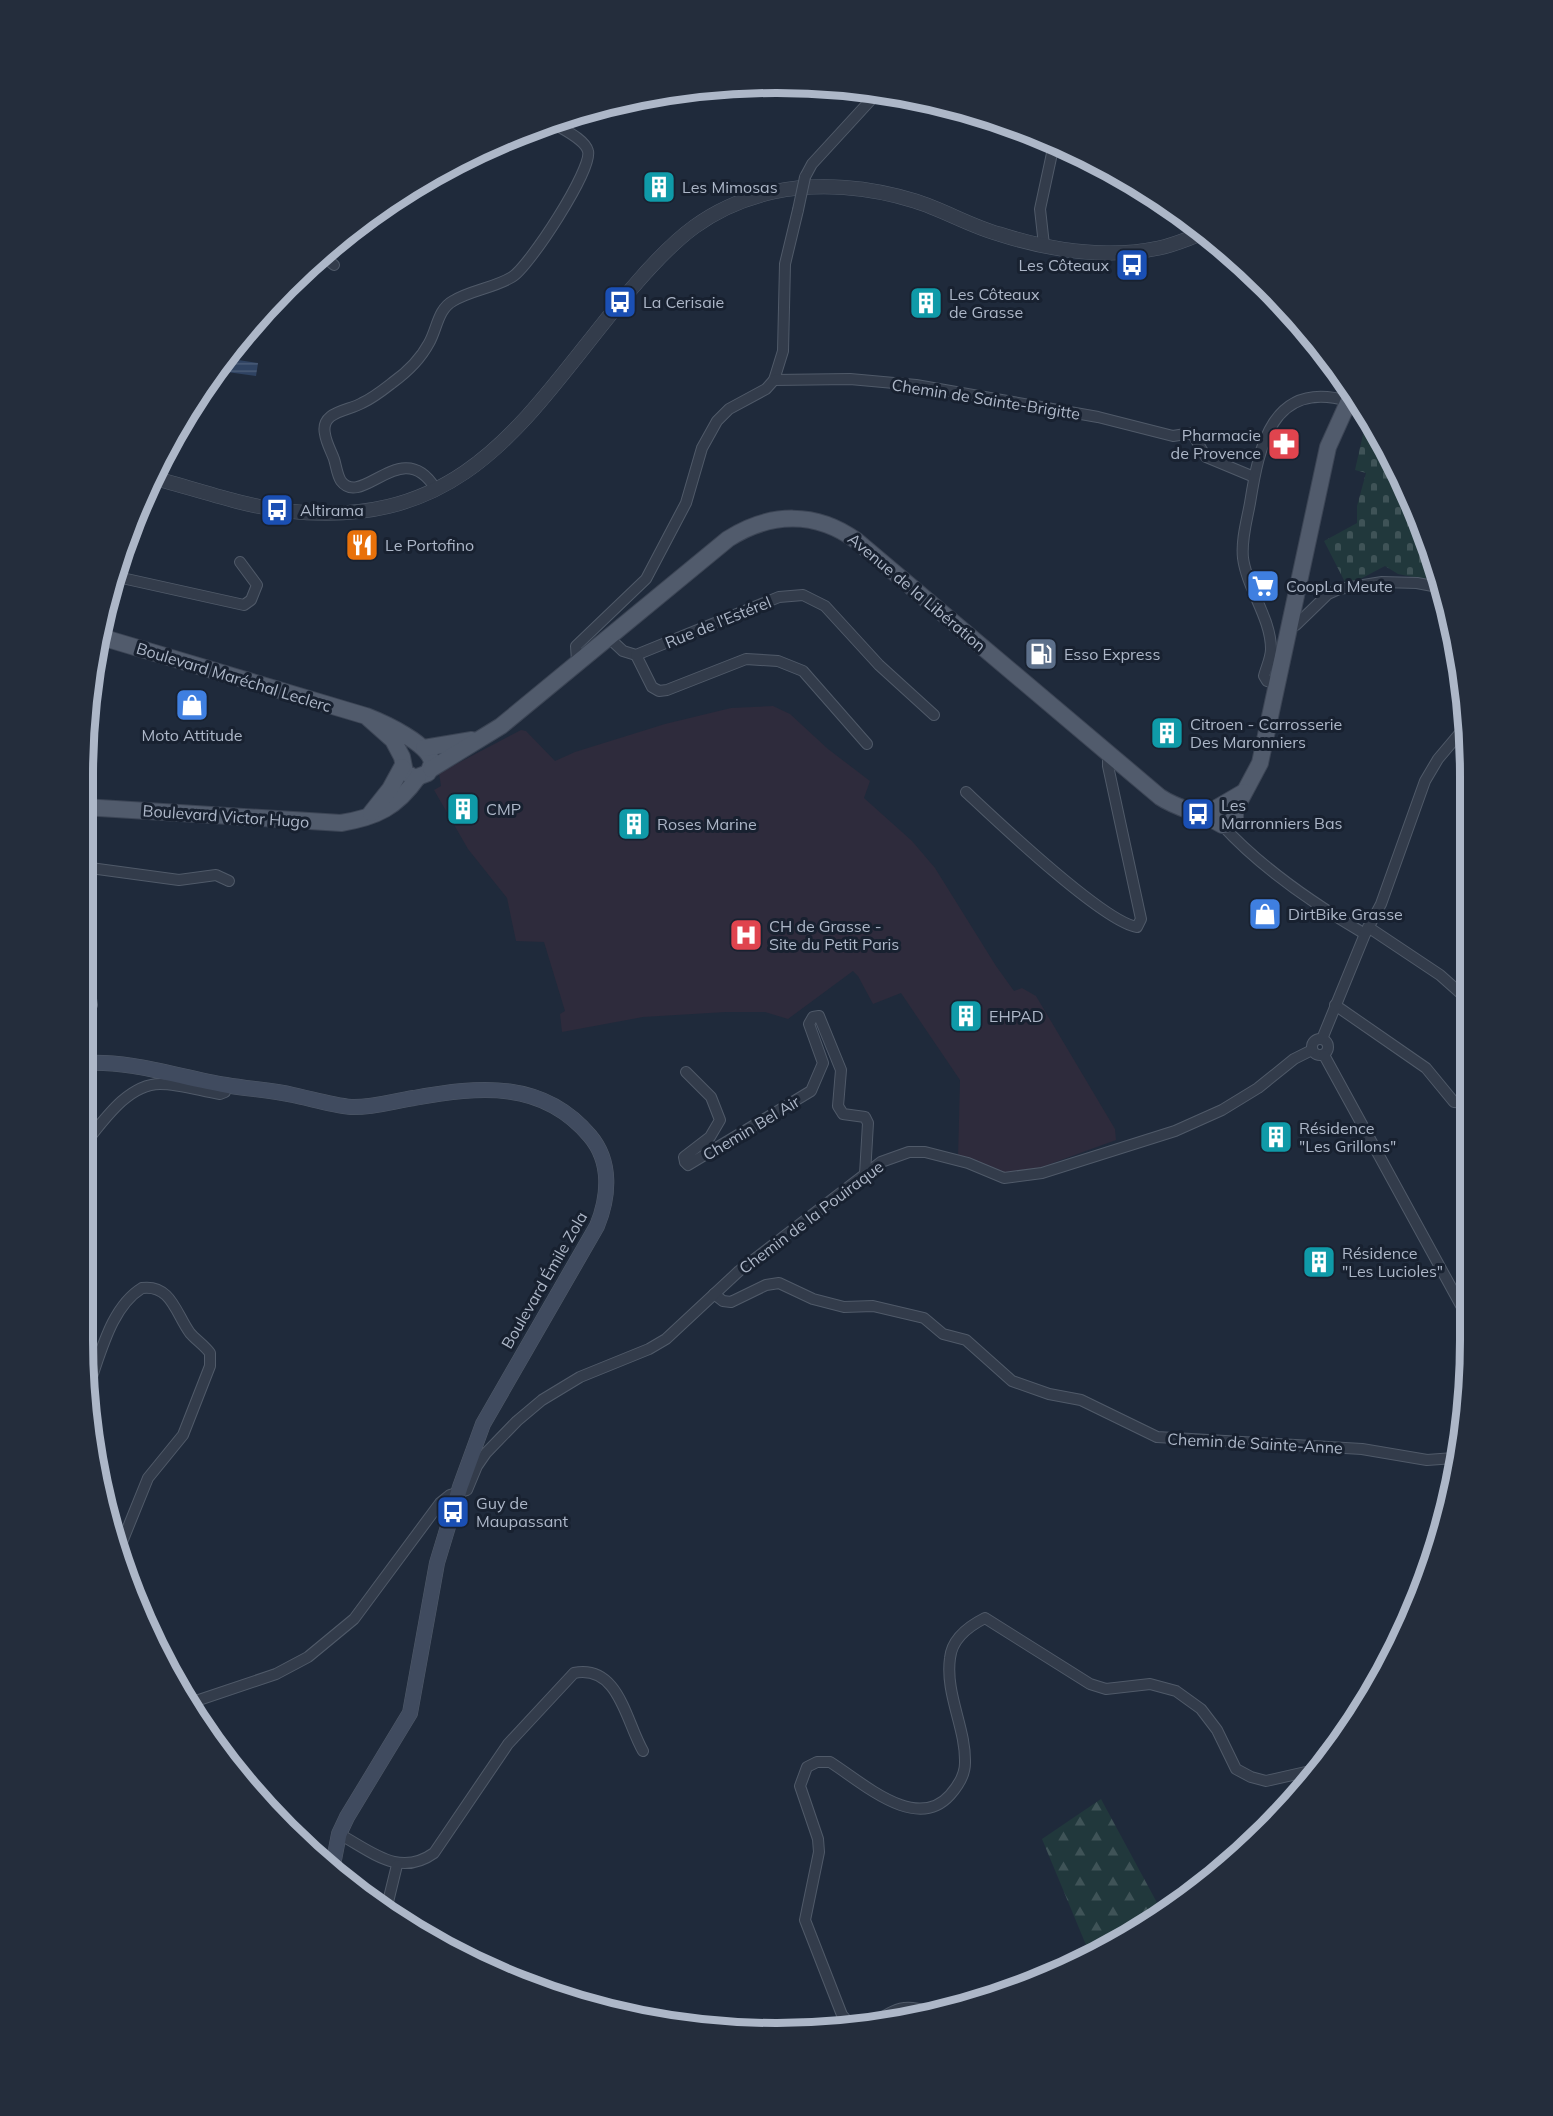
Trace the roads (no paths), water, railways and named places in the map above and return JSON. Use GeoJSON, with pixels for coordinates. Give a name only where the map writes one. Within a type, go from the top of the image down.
{"type":"FeatureCollection","features":[{"type":"Feature","properties":{"kind":"main road","name":"Avenue de la Libération"},"geometry":{"type":"LineString","coordinates":[[424,773],[485,738],[607,636],[746,528],[785,518],[813,520],[844,532],[1160,797],[1190,812],[1224,815],[1245,792],[1260,763],[1328,447],[1348,402]]}},
{"type":"Feature","properties":{"kind":"main road","name":"Boulevard Maréchal Leclerc"},"geometry":{"type":"LineString","coordinates":[[107,639],[366,716]]}},
{"type":"Feature","properties":{"kind":"main road"},"geometry":{"type":"LineString","coordinates":[[366,716],[394,729],[432,757],[424,773],[409,776],[388,733],[366,716]]}},
{"type":"Feature","properties":{"kind":"main road"},"geometry":{"type":"LineString","coordinates":[[369,816],[390,789],[409,749],[485,738]]}},
{"type":"Feature","properties":{"kind":"main road","name":"Boulevard Victor Hugo"},"geometry":{"type":"LineString","coordinates":[[93,808],[341,823],[369,816],[395,805],[424,773]]}},
{"type":"Feature","properties":{"kind":"main road","name":"Boulevard Émile Zola"},"geometry":{"type":"LineString","coordinates":[[93,1063],[116,1063],[151,1068],[226,1085],[284,1093],[351,1107],[456,1091],[495,1089],[528,1094],[568,1113],[596,1142],[605,1164],[607,1184],[601,1216],[486,1418],[459,1493],[437,1563],[410,1713],[339,1834]]}},
{"type":"Feature","properties":{"kind":"main road"},"geometry":{"type":"LineString","coordinates":[[335,1860],[339,1834]]}},
{"type":"Feature","properties":{"kind":"street"},"geometry":{"type":"LineString","coordinates":[[577,661],[576,646],[646,579],[686,503],[702,448],[717,421],[729,409],[766,389],[774,380],[783,351],[785,264],[805,177],[812,164],[871,100]]}},
{"type":"Feature","properties":{"kind":"street"},"geometry":{"type":"LineString","coordinates":[[435,488],[426,475],[411,467],[399,469],[365,485],[348,486],[341,481],[324,432],[326,421],[335,413],[361,404],[393,383],[420,357],[444,309],[453,301],[512,277],[532,256],[566,204],[587,162],[588,151],[583,143],[560,128]]}},
{"type":"Feature","properties":{"kind":"street"},"geometry":{"type":"LineString","coordinates":[[1044,245],[1040,209],[1052,151]]}},
{"type":"Feature","properties":{"kind":"street"},"geometry":{"type":"LineString","coordinates":[[160,480],[265,508],[316,513],[367,512],[393,507],[435,488],[477,464],[507,440],[546,398],[647,270],[683,233],[717,211],[772,192],[812,186],[861,189],[915,201],[998,234],[1044,245],[1110,254],[1160,248],[1195,236]]}},
{"type":"Feature","properties":{"kind":"street"},"geometry":{"type":"LineString","coordinates":[[329,261],[334,265]]}},
{"type":"Feature","properties":{"kind":"street","name":"Chemin de Sainte-Brigitte"},"geometry":{"type":"LineString","coordinates":[[774,380],[850,379],[916,385],[1098,417],[1173,436],[1192,433],[1206,457],[1254,477]]}},
{"type":"Feature","properties":{"kind":"street"},"geometry":{"type":"LineString","coordinates":[[1277,684],[1267,681],[1264,676],[1271,651],[1269,636],[1243,559],[1254,477],[1264,437],[1280,414],[1302,399],[1345,398]]}},
{"type":"Feature","properties":{"kind":"street"},"geometry":{"type":"LineString","coordinates":[[123,578],[244,605],[251,600],[257,585],[240,562]]}},
{"type":"Feature","properties":{"kind":"street"},"geometry":{"type":"LineString","coordinates":[[1290,627],[1296,626],[1328,594],[1339,589],[1382,582],[1433,586]]}},
{"type":"Feature","properties":{"kind":"street","name":"Rue de l'Estérel"},"geometry":{"type":"LineString","coordinates":[[636,655],[779,597],[803,595],[825,606],[879,665],[934,715]]}},
{"type":"Feature","properties":{"kind":"street"},"geometry":{"type":"LineString","coordinates":[[607,636],[623,651],[636,655],[652,687],[659,691],[746,659],[778,661],[803,671],[867,744]]}},
{"type":"Feature","properties":{"kind":"street"},"geometry":{"type":"LineString","coordinates":[[1322,1040],[1366,931],[1386,889],[1425,781],[1438,759],[1459,734]]}},
{"type":"Feature","properties":{"kind":"street"},"geometry":{"type":"LineString","coordinates":[[966,792],[1041,860],[1109,913],[1128,926],[1137,927],[1141,919],[1108,766],[1108,753]]}},
{"type":"Feature","properties":{"kind":"street"},"geometry":{"type":"LineString","coordinates":[[1224,815],[1235,839],[1260,862],[1366,931],[1440,975],[1460,993]]}},
{"type":"Feature","properties":{"kind":"street"},"geometry":{"type":"LineString","coordinates":[[93,868],[179,880],[216,875],[229,881]]}},
{"type":"Feature","properties":{"kind":"street"},"geometry":{"type":"LineString","coordinates":[[1335,1005],[1425,1068],[1454,1102],[1460,1102]]}},
{"type":"Feature","properties":{"kind":"street","name":"Chemin Bel Air"},"geometry":{"type":"LineString","coordinates":[[686,1072],[711,1097],[720,1119],[710,1137],[684,1157],[684,1162],[688,1166],[811,1091],[823,1063],[809,1024],[813,1017],[819,1016],[841,1070],[838,1106],[843,1114],[865,1117],[868,1123],[865,1174]]}},
{"type":"Feature","properties":{"kind":"street"},"geometry":{"type":"LineString","coordinates":[[1322,1040],[1312,1043],[1312,1050],[1315,1055],[1324,1055]]}},
{"type":"Feature","properties":{"kind":"street"},"geometry":{"type":"LineString","coordinates":[[1322,1040],[1328,1048],[1324,1055]]}},
{"type":"Feature","properties":{"kind":"street","name":"Chemin de la Pouiraque"},"geometry":{"type":"LineString","coordinates":[[714,1294],[739,1271],[880,1162],[909,1152],[925,1152],[956,1160],[1004,1178],[1042,1173],[1175,1131],[1222,1110],[1258,1088],[1294,1059],[1312,1050]]}},
{"type":"Feature","properties":{"kind":"street"},"geometry":{"type":"LineString","coordinates":[[1324,1055],[1460,1305]]}},
{"type":"Feature","properties":{"kind":"street"},"geometry":{"type":"LineString","coordinates":[[93,1134],[125,1098],[142,1088],[159,1084],[220,1094],[225,1092],[226,1085]]}},
{"type":"Feature","properties":{"kind":"street","name":"Chemin de Sainte-Anne"},"geometry":{"type":"LineString","coordinates":[[714,1294],[723,1301],[731,1302],[766,1285],[779,1283],[813,1299],[844,1307],[873,1306],[924,1318],[943,1334],[966,1340],[1012,1381],[1049,1394],[1081,1400],[1157,1437],[1245,1440],[1362,1449],[1427,1460],[1449,1458]]}},
{"type":"Feature","properties":{"kind":"street"},"geometry":{"type":"LineString","coordinates":[[94,1370],[109,1329],[126,1302],[142,1288],[160,1289],[168,1296],[183,1322],[207,1348],[211,1359],[183,1435],[148,1478],[123,1539]]}},
{"type":"Feature","properties":{"kind":"street"},"geometry":{"type":"LineString","coordinates":[[197,1701],[276,1674],[308,1657],[354,1618],[440,1503],[450,1495],[467,1490],[477,1466],[486,1453],[517,1421],[542,1400],[580,1377],[649,1350],[666,1339],[714,1294]]}},
{"type":"Feature","properties":{"kind":"street"},"geometry":{"type":"LineString","coordinates":[[846,2019],[842,2015],[805,1920],[819,1852],[818,1839],[800,1786],[807,1767],[817,1762],[830,1762],[905,1809],[930,1809],[944,1802],[963,1778],[965,1762],[950,1682],[950,1656],[958,1638],[969,1626],[985,1618],[1090,1684],[1106,1689],[1150,1684],[1176,1691],[1201,1709],[1217,1730],[1236,1769],[1251,1777],[1266,1781],[1306,1771]]}},
{"type":"Feature","properties":{"kind":"street"},"geometry":{"type":"LineString","coordinates":[[339,1834],[397,1865],[411,1865],[434,1853],[508,1744],[574,1673],[586,1671],[597,1673],[614,1687],[643,1751]]}},
{"type":"Feature","properties":{"kind":"street"},"geometry":{"type":"LineString","coordinates":[[388,1902],[397,1865]]}},
{"type":"Feature","properties":{"kind":"street"},"geometry":{"type":"LineString","coordinates":[[886,2014],[895,2008],[916,2008]]}},
{"type":"Feature","properties":{"kind":"water"},"geometry":{"type":"Polygon","coordinates":[[[234,359],[258,363],[256,376],[226,372],[234,359]]]}},
{"type":"Feature","properties":{"kind":"place","name":"Les Mimosas"},"geometry":{"type":"Point","coordinates":[659,187]}},
{"type":"Feature","properties":{"kind":"place","name":"Les Côteaux"},"geometry":{"type":"Point","coordinates":[1132,265]}},
{"type":"Feature","properties":{"kind":"place","name":"La Cerisaie"},"geometry":{"type":"Point","coordinates":[620,302]}},
{"type":"Feature","properties":{"kind":"place","name":"Les Côteaux de Grasse"},"geometry":{"type":"Point","coordinates":[926,303]}},
{"type":"Feature","properties":{"kind":"place","name":"Pharmacie de Provence"},"geometry":{"type":"Point","coordinates":[1284,444]}},
{"type":"Feature","properties":{"kind":"place","name":"Altirama"},"geometry":{"type":"Point","coordinates":[277,510]}},
{"type":"Feature","properties":{"kind":"place","name":"Le Portofino"},"geometry":{"type":"Point","coordinates":[362,545]}},
{"type":"Feature","properties":{"kind":"place","name":"CoopLa Meute"},"geometry":{"type":"Point","coordinates":[1263,586]}},
{"type":"Feature","properties":{"kind":"place","name":"Esso Express"},"geometry":{"type":"Point","coordinates":[1041,654]}},
{"type":"Feature","properties":{"kind":"place","name":"Moto Attitude"},"geometry":{"type":"Point","coordinates":[192,705]}},
{"type":"Feature","properties":{"kind":"place","name":"Citroen - Carrosserie Des Maronniers"},"geometry":{"type":"Point","coordinates":[1167,733]}},
{"type":"Feature","properties":{"kind":"place","name":"CMP"},"geometry":{"type":"Point","coordinates":[463,809]}},
{"type":"Feature","properties":{"kind":"place","name":"Les Marronniers Bas"},"geometry":{"type":"Point","coordinates":[1198,814]}},
{"type":"Feature","properties":{"kind":"place","name":"Roses Marine"},"geometry":{"type":"Point","coordinates":[634,824]}},
{"type":"Feature","properties":{"kind":"place","name":"DirtBike Grasse"},"geometry":{"type":"Point","coordinates":[1265,914]}},
{"type":"Feature","properties":{"kind":"place","name":"CH de Grasse - Site du Petit Paris"},"geometry":{"type":"Point","coordinates":[746,935]}},
{"type":"Feature","properties":{"kind":"place","name":"EHPAD"},"geometry":{"type":"Point","coordinates":[966,1016]}},
{"type":"Feature","properties":{"kind":"place","name":"Résidence \"Les Grillons\""},"geometry":{"type":"Point","coordinates":[1276,1137]}},
{"type":"Feature","properties":{"kind":"place","name":"Résidence \"Les Lucioles\""},"geometry":{"type":"Point","coordinates":[1319,1262]}},
{"type":"Feature","properties":{"kind":"place","name":"Guy de Maupassant"},"geometry":{"type":"Point","coordinates":[453,1512]}}]}
